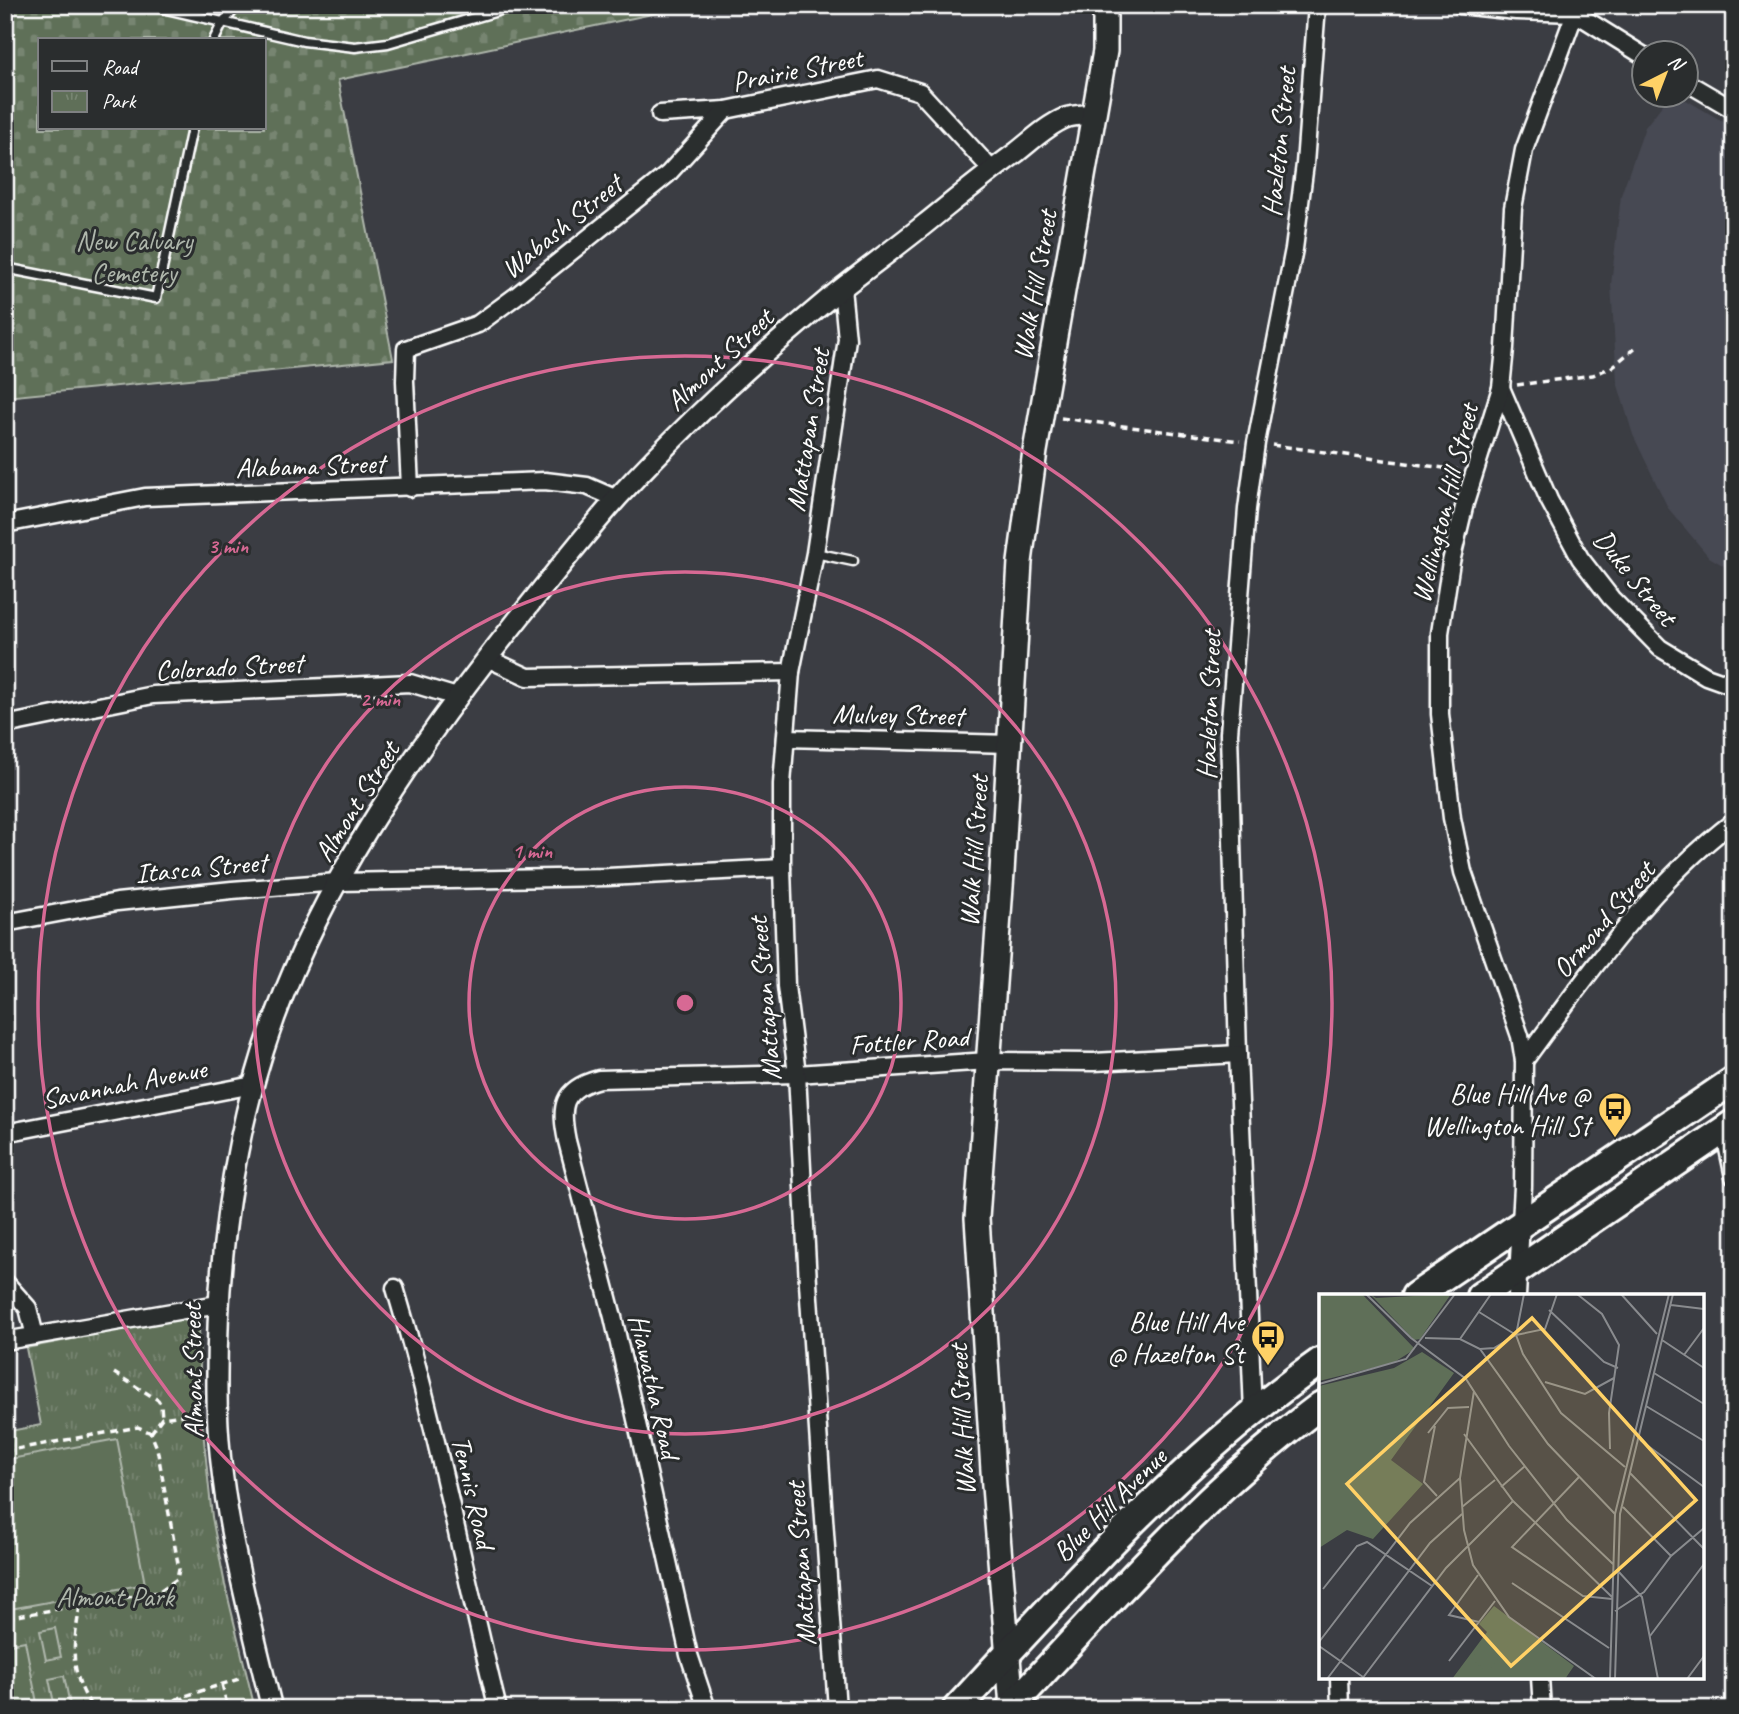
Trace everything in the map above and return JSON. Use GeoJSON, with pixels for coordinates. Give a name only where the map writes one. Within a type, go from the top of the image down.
{"type":"FeatureCollection","features":[{"type":"Feature","properties":{"kind":"highway"},"geometry":{"type":"LineString","coordinates":[[1418,1294],[1734,1080]]}},
{"type":"Feature","properties":{"kind":"highway"},"geometry":{"type":"LineString","coordinates":[[1483,1294],[1729,1127]]}},
{"type":"Feature","properties":{"kind":"highway","name":"Blue Hill Avenue"},"geometry":{"type":"LineString","coordinates":[[956,1709],[1067,1589],[1170,1487],[1253,1412],[1319,1362]]}},
{"type":"Feature","properties":{"kind":"highway"},"geometry":{"type":"LineString","coordinates":[[1010,1707],[1213,1495],[1319,1407]]}},
{"type":"Feature","properties":{"kind":"main road","name":"Walk Hill Street"},"geometry":{"type":"LineString","coordinates":[[1010,1707],[1009,1652],[994,1486],[977,1218],[1020,562],[1033,464],[1105,51],[1105,5]]}},
{"type":"Feature","properties":{"kind":"street","name":"Hazleton Street"},"geometry":{"type":"LineString","coordinates":[[1253,1412],[1238,1055],[1229,733],[1239,592],[1254,456],[1294,249],[1305,164],[1317,5]]}},
{"type":"Feature","properties":{"kind":"street"},"geometry":{"type":"LineString","coordinates":[[1460,5],[1516,11],[1577,8],[1630,46]]}},
{"type":"Feature","properties":{"kind":"street","name":"Wellington Hill Street"},"geometry":{"type":"LineString","coordinates":[[1517,1294],[1524,1061],[1520,1036],[1462,872],[1451,818],[1440,714],[1440,633],[1451,562],[1465,503],[1501,388],[1513,208],[1524,150],[1577,8]]}},
{"type":"Feature","properties":{"kind":"street","name":"Prairie Street"},"geometry":{"type":"LineString","coordinates":[[660,114],[726,110],[878,79],[920,92],[992,170]]}},
{"type":"Feature","properties":{"kind":"street"},"geometry":{"type":"LineString","coordinates":[[1700,90],[1734,110]]}},
{"type":"Feature","properties":{"kind":"street","name":"Wabash Street"},"geometry":{"type":"LineString","coordinates":[[410,488],[406,349],[478,324],[516,296],[668,174],[726,110]]}},
{"type":"Feature","properties":{"kind":"street","name":"Almont Street"},"geometry":{"type":"LineString","coordinates":[[272,1709],[227,1510],[216,1396],[218,1304],[228,1207],[238,1146],[253,1085],[276,1015],[304,949],[338,882],[393,789],[457,697],[617,499],[691,422],[802,321],[992,170],[1062,119],[1094,114]]}},
{"type":"Feature","properties":{"kind":"street","name":"Mattapan Street"},"geometry":{"type":"LineString","coordinates":[[837,1709],[808,1283],[797,1074],[786,986],[782,784],[792,672],[815,553],[847,339],[842,288]]}},
{"type":"Feature","properties":{"kind":"street","name":"Duke Street"},"geometry":{"type":"LineString","coordinates":[[1501,388],[1549,500],[1580,558],[1611,598],[1660,648],[1706,676],[1734,687]]}},
{"type":"Feature","properties":{"kind":"street","name":"Alabama Street"},"geometry":{"type":"LineString","coordinates":[[5,524],[145,497],[545,481],[586,486],[617,499]]}},
{"type":"Feature","properties":{"kind":"street"},"geometry":{"type":"LineString","coordinates":[[487,658],[527,677],[792,672]]}},
{"type":"Feature","properties":{"kind":"street","name":"Colorado Street"},"geometry":{"type":"LineString","coordinates":[[5,725],[167,694],[410,683],[457,697]]}},
{"type":"Feature","properties":{"kind":"street","name":"Mulvey Street"},"geometry":{"type":"LineString","coordinates":[[786,737],[1010,744]]}},
{"type":"Feature","properties":{"kind":"street","name":"Ormond Street"},"geometry":{"type":"LineString","coordinates":[[1524,1061],[1595,965],[1662,888],[1734,821]]}},
{"type":"Feature","properties":{"kind":"street","name":"Itasca Street"},"geometry":{"type":"LineString","coordinates":[[5,923],[117,902],[338,882],[608,877],[782,868]]}},
{"type":"Feature","properties":{"kind":"street","name":"Fottler Road"},"geometry":{"type":"LineString","coordinates":[[585,1083],[599,1079],[797,1074],[988,1061],[1094,1062],[1238,1055]]}},
{"type":"Feature","properties":{"kind":"street","name":"Hiawatha Road"},"geometry":{"type":"LineString","coordinates":[[585,1083],[565,1100],[562,1114],[567,1141],[613,1317],[688,1655],[707,1709]]}},
{"type":"Feature","properties":{"kind":"street","name":"Savannah Avenue"},"geometry":{"type":"LineString","coordinates":[[5,1133],[253,1085]]}},
{"type":"Feature","properties":{"kind":"street"},"geometry":{"type":"LineString","coordinates":[[1729,1127],[1734,1177]]}},
{"type":"Feature","properties":{"kind":"street"},"geometry":{"type":"LineString","coordinates":[[5,1282],[28,1308],[35,1336]]}},
{"type":"Feature","properties":{"kind":"street","name":"Tennis Road"},"geometry":{"type":"LineString","coordinates":[[395,1288],[440,1456],[468,1588],[498,1709]]}},
{"type":"Feature","properties":{"kind":"street"},"geometry":{"type":"LineString","coordinates":[[5,1341],[218,1304]]}},
{"type":"Feature","properties":{"kind":"street"},"geometry":{"type":"LineString","coordinates":[[1339,1679],[1340,1709]]}},
{"type":"Feature","properties":{"kind":"street"},"geometry":{"type":"LineString","coordinates":[[1540,1679],[1542,1709]]}},
{"type":"Feature","properties":{"kind":"lane"},"geometry":{"type":"LineString","coordinates":[[149,5],[304,41],[355,47],[388,43],[518,5]]}},
{"type":"Feature","properties":{"kind":"lane"},"geometry":{"type":"LineString","coordinates":[[215,38],[223,22],[238,5]]}},
{"type":"Feature","properties":{"kind":"lane"},"geometry":{"type":"LineString","coordinates":[[5,268],[156,298],[192,130]]}},
{"type":"Feature","properties":{"kind":"lane"},"geometry":{"type":"LineString","coordinates":[[815,553],[853,561]]}},
{"type":"Feature","properties":{"kind":"path"},"geometry":{"type":"LineString","coordinates":[[1501,388],[1593,374],[1612,367],[1636,347]]}},
{"type":"Feature","properties":{"kind":"path"},"geometry":{"type":"LineString","coordinates":[[114,1373],[158,1400],[162,1418],[151,1433]]}},
{"type":"Feature","properties":{"kind":"path"},"geometry":{"type":"LineString","coordinates":[[162,1418],[197,1412]]}},
{"type":"Feature","properties":{"kind":"path"},"geometry":{"type":"LineString","coordinates":[[5,1451],[138,1427],[151,1433],[158,1448],[179,1569],[177,1579],[158,1592],[5,1618]]}},
{"type":"Feature","properties":{"kind":"path"},"geometry":{"type":"LineString","coordinates":[[80,1606],[73,1650],[76,1672],[93,1709]]}},
{"type":"Feature","properties":{"kind":"path"},"geometry":{"type":"LineString","coordinates":[[153,1709],[242,1678]]}},
{"type":"Feature","properties":{"kind":"path"},"geometry":{"type":"LineString","coordinates":[[222,1684],[228,1709]]}},
{"type":"Feature","properties":{"kind":"path"},"geometry":{"type":"LineString","coordinates":[[182,1697],[188,1709]]}},
{"type":"Feature","properties":{"kind":"shaded area"},"geometry":{"type":"Polygon","coordinates":[[[1660,108],[1700,108],[1734,128],[1734,572],[1709,557],[1668,508],[1633,435],[1617,382],[1611,285],[1621,195],[1645,127],[1660,108]]]}},
{"type":"Feature","properties":{"kind":"green space","name":"New Calvary Cemetery"},"geometry":{"type":"Polygon","coordinates":[[[5,5],[695,5],[338,80],[393,359],[5,397],[5,5]]]}},
{"type":"Feature","properties":{"kind":"green space","name":"Almont Park"},"geometry":{"type":"Polygon","coordinates":[[[175,1319],[193,1322],[199,1328],[201,1411],[212,1517],[225,1585],[255,1709],[5,1709],[5,1432],[41,1425],[26,1348],[175,1319]]]}},
{"type":"Feature","properties":{"kind":"green space"},"geometry":{"type":"Polygon","coordinates":[[[117,1439],[145,1584],[5,1610],[5,1460],[117,1439]]]}},
{"type":"Feature","properties":{"kind":"green space"},"geometry":{"type":"Polygon","coordinates":[[[55,1628],[61,1657],[46,1660],[40,1631],[55,1628]]]}},
{"type":"Feature","properties":{"kind":"green space"},"geometry":{"type":"Polygon","coordinates":[[[25,1641],[37,1703],[8,1708],[5,1692],[5,1645],[25,1641]]]}},
{"type":"Feature","properties":{"kind":"green space"},"geometry":{"type":"Polygon","coordinates":[[[64,1676],[70,1705],[55,1708],[49,1679],[64,1676]]]}},
{"type":"Feature","properties":{"kind":"place","name":"Blue Hill Ave @ Wellington Hill St"},"geometry":{"type":"Point","coordinates":[1615,1139]}},
{"type":"Feature","properties":{"kind":"place","name":"Blue Hill Ave @ Hazelton St"},"geometry":{"type":"Point","coordinates":[1268,1367]}}]}
